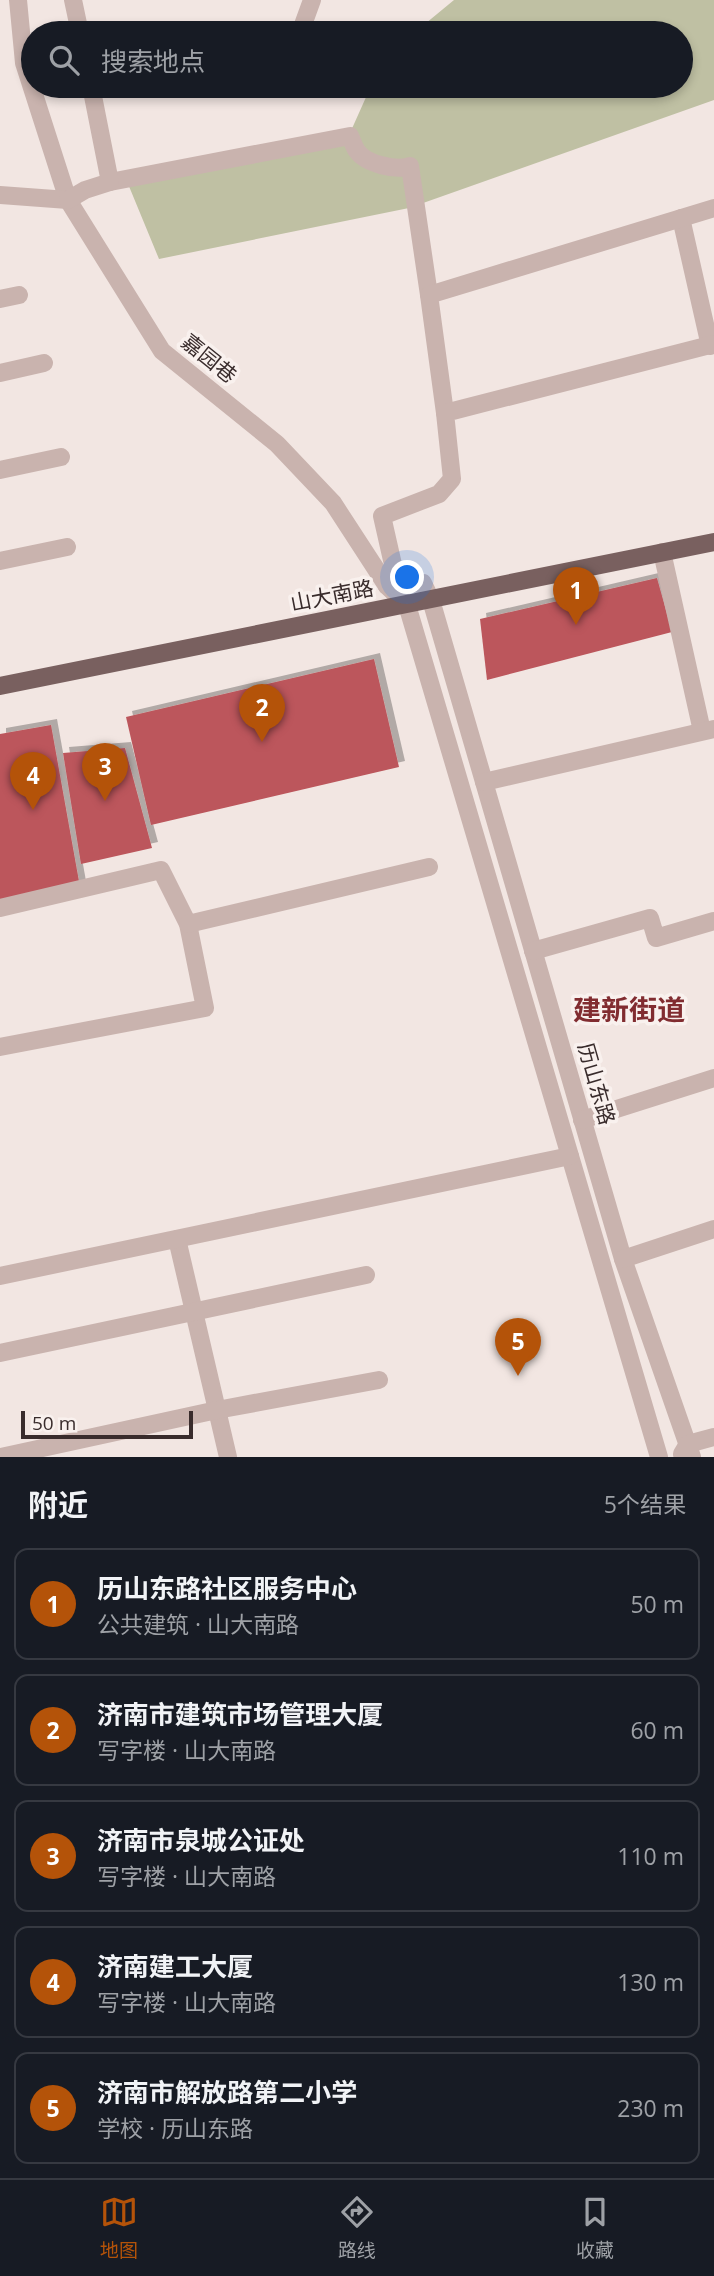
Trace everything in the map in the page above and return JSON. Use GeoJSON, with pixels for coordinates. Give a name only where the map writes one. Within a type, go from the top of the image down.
{"type":"FeatureCollection","features":[{"type":"Feature","properties":{"kind":"main road","name":"山大南路"},"geometry":{"type":"LineString","coordinates":[[0,686],[714,541]]}},
{"type":"Feature","properties":{"kind":"street","name":"嘉园巷"},"geometry":{"type":"LineString","coordinates":[[18,0],[21,32]]}},
{"type":"Feature","properties":{"kind":"street"},"geometry":{"type":"LineString","coordinates":[[73,0],[77,21]]}},
{"type":"Feature","properties":{"kind":"street"},"geometry":{"type":"LineString","coordinates":[[304,21],[312,0]]}},
{"type":"Feature","properties":{"kind":"street","name":"嘉园巷"},"geometry":{"type":"LineString","coordinates":[[35,98],[68,201],[162,351],[277,444],[332,503],[387,586],[407,605]]}},
{"type":"Feature","properties":{"kind":"street"},"geometry":{"type":"LineString","coordinates":[[93,98],[110,182]]}},
{"type":"Feature","properties":{"kind":"street"},"geometry":{"type":"LineString","coordinates":[[0,195],[68,201],[85,190],[110,182],[350,136],[358,153],[375,162],[401,169],[410,166],[452,478],[439,495],[382,516],[394,569],[387,586],[424,583],[431,600]]}},
{"type":"Feature","properties":{"kind":"street"},"geometry":{"type":"LineString","coordinates":[[429,295],[714,208]]}},
{"type":"Feature","properties":{"kind":"street"},"geometry":{"type":"LineString","coordinates":[[445,413],[712,345],[681,218]]}},
{"type":"Feature","properties":{"kind":"street"},"geometry":{"type":"LineString","coordinates":[[0,299],[19,295]]}},
{"type":"Feature","properties":{"kind":"street"},"geometry":{"type":"LineString","coordinates":[[0,373],[44,363]]}},
{"type":"Feature","properties":{"kind":"street"},"geometry":{"type":"LineString","coordinates":[[0,470],[61,457]]}},
{"type":"Feature","properties":{"kind":"street"},"geometry":{"type":"LineString","coordinates":[[0,561],[67,547]]}},
{"type":"Feature","properties":{"kind":"street"},"geometry":{"type":"LineString","coordinates":[[484,782],[708,730],[662,552]]}},
{"type":"Feature","properties":{"kind":"street","name":"历山东路"},"geometry":{"type":"LineString","coordinates":[[431,600],[623,1259],[687,1453]]}},
{"type":"Feature","properties":{"kind":"street"},"geometry":{"type":"LineString","coordinates":[[407,605],[659,1457]]}},
{"type":"Feature","properties":{"kind":"street"},"geometry":{"type":"LineString","coordinates":[[188,924],[429,867]]}},
{"type":"Feature","properties":{"kind":"street"},"geometry":{"type":"LineString","coordinates":[[0,908],[161,870],[188,924],[205,1008],[0,1047]]}},
{"type":"Feature","properties":{"kind":"street"},"geometry":{"type":"LineString","coordinates":[[533,951],[650,918],[656,939],[714,921]]}},
{"type":"Feature","properties":{"kind":"street"},"geometry":{"type":"LineString","coordinates":[[582,1120],[714,1078]]}},
{"type":"Feature","properties":{"kind":"street"},"geometry":{"type":"LineString","coordinates":[[0,1276],[570,1156]]}},
{"type":"Feature","properties":{"kind":"street"},"geometry":{"type":"LineString","coordinates":[[623,1259],[714,1229]]}},
{"type":"Feature","properties":{"kind":"street"},"geometry":{"type":"LineString","coordinates":[[177,1239],[228,1457]]}},
{"type":"Feature","properties":{"kind":"street"},"geometry":{"type":"LineString","coordinates":[[0,1353],[366,1275]]}},
{"type":"Feature","properties":{"kind":"street"},"geometry":{"type":"LineString","coordinates":[[1,1457],[217,1410],[379,1380]]}},
{"type":"Feature","properties":{"kind":"street"},"geometry":{"type":"LineString","coordinates":[[687,1453],[714,1437]]}},
{"type":"Feature","properties":{"kind":"green space"},"geometry":{"type":"Polygon","coordinates":[[[454,0],[714,0],[714,100],[409,208],[159,259],[126,179],[350,133],[366,98],[693,98],[693,21],[429,21],[454,0]]]}},
{"type":"Feature","properties":{"kind":"building"},"geometry":{"type":"Polygon","coordinates":[[[657,578],[672,632],[487,680],[480,619],[657,578]]]}},
{"type":"Feature","properties":{"kind":"building"},"geometry":{"type":"Polygon","coordinates":[[[374,659],[399,767],[151,825],[126,717],[374,659]]]}},
{"type":"Feature","properties":{"kind":"building"},"geometry":{"type":"Polygon","coordinates":[[[51,725],[80,887],[0,901],[0,734],[51,725]]]}},
{"type":"Feature","properties":{"kind":"building"},"geometry":{"type":"Polygon","coordinates":[[[125,748],[152,848],[81,864],[63,753],[125,748]]]}},
{"type":"Feature","properties":{"kind":"place","name":"历山东路社区服务中心"},"geometry":{"type":"Point","coordinates":[576,625]}},
{"type":"Feature","properties":{"kind":"place","name":"济南市建筑市场管理大厦"},"geometry":{"type":"Point","coordinates":[262,742]}},
{"type":"Feature","properties":{"kind":"place","name":"济南市泉城公证处"},"geometry":{"type":"Point","coordinates":[105,801]}},
{"type":"Feature","properties":{"kind":"place","name":"济南建工大厦"},"geometry":{"type":"Point","coordinates":[33,810]}},
{"type":"Feature","properties":{"kind":"place","name":"济南市解放路第二小学"},"geometry":{"type":"Point","coordinates":[518,1376]}},
{"type":"Feature","properties":{"kind":"district","name":"建新街道"},"geometry":{"type":"Point","coordinates":[629,1010]}}]}
